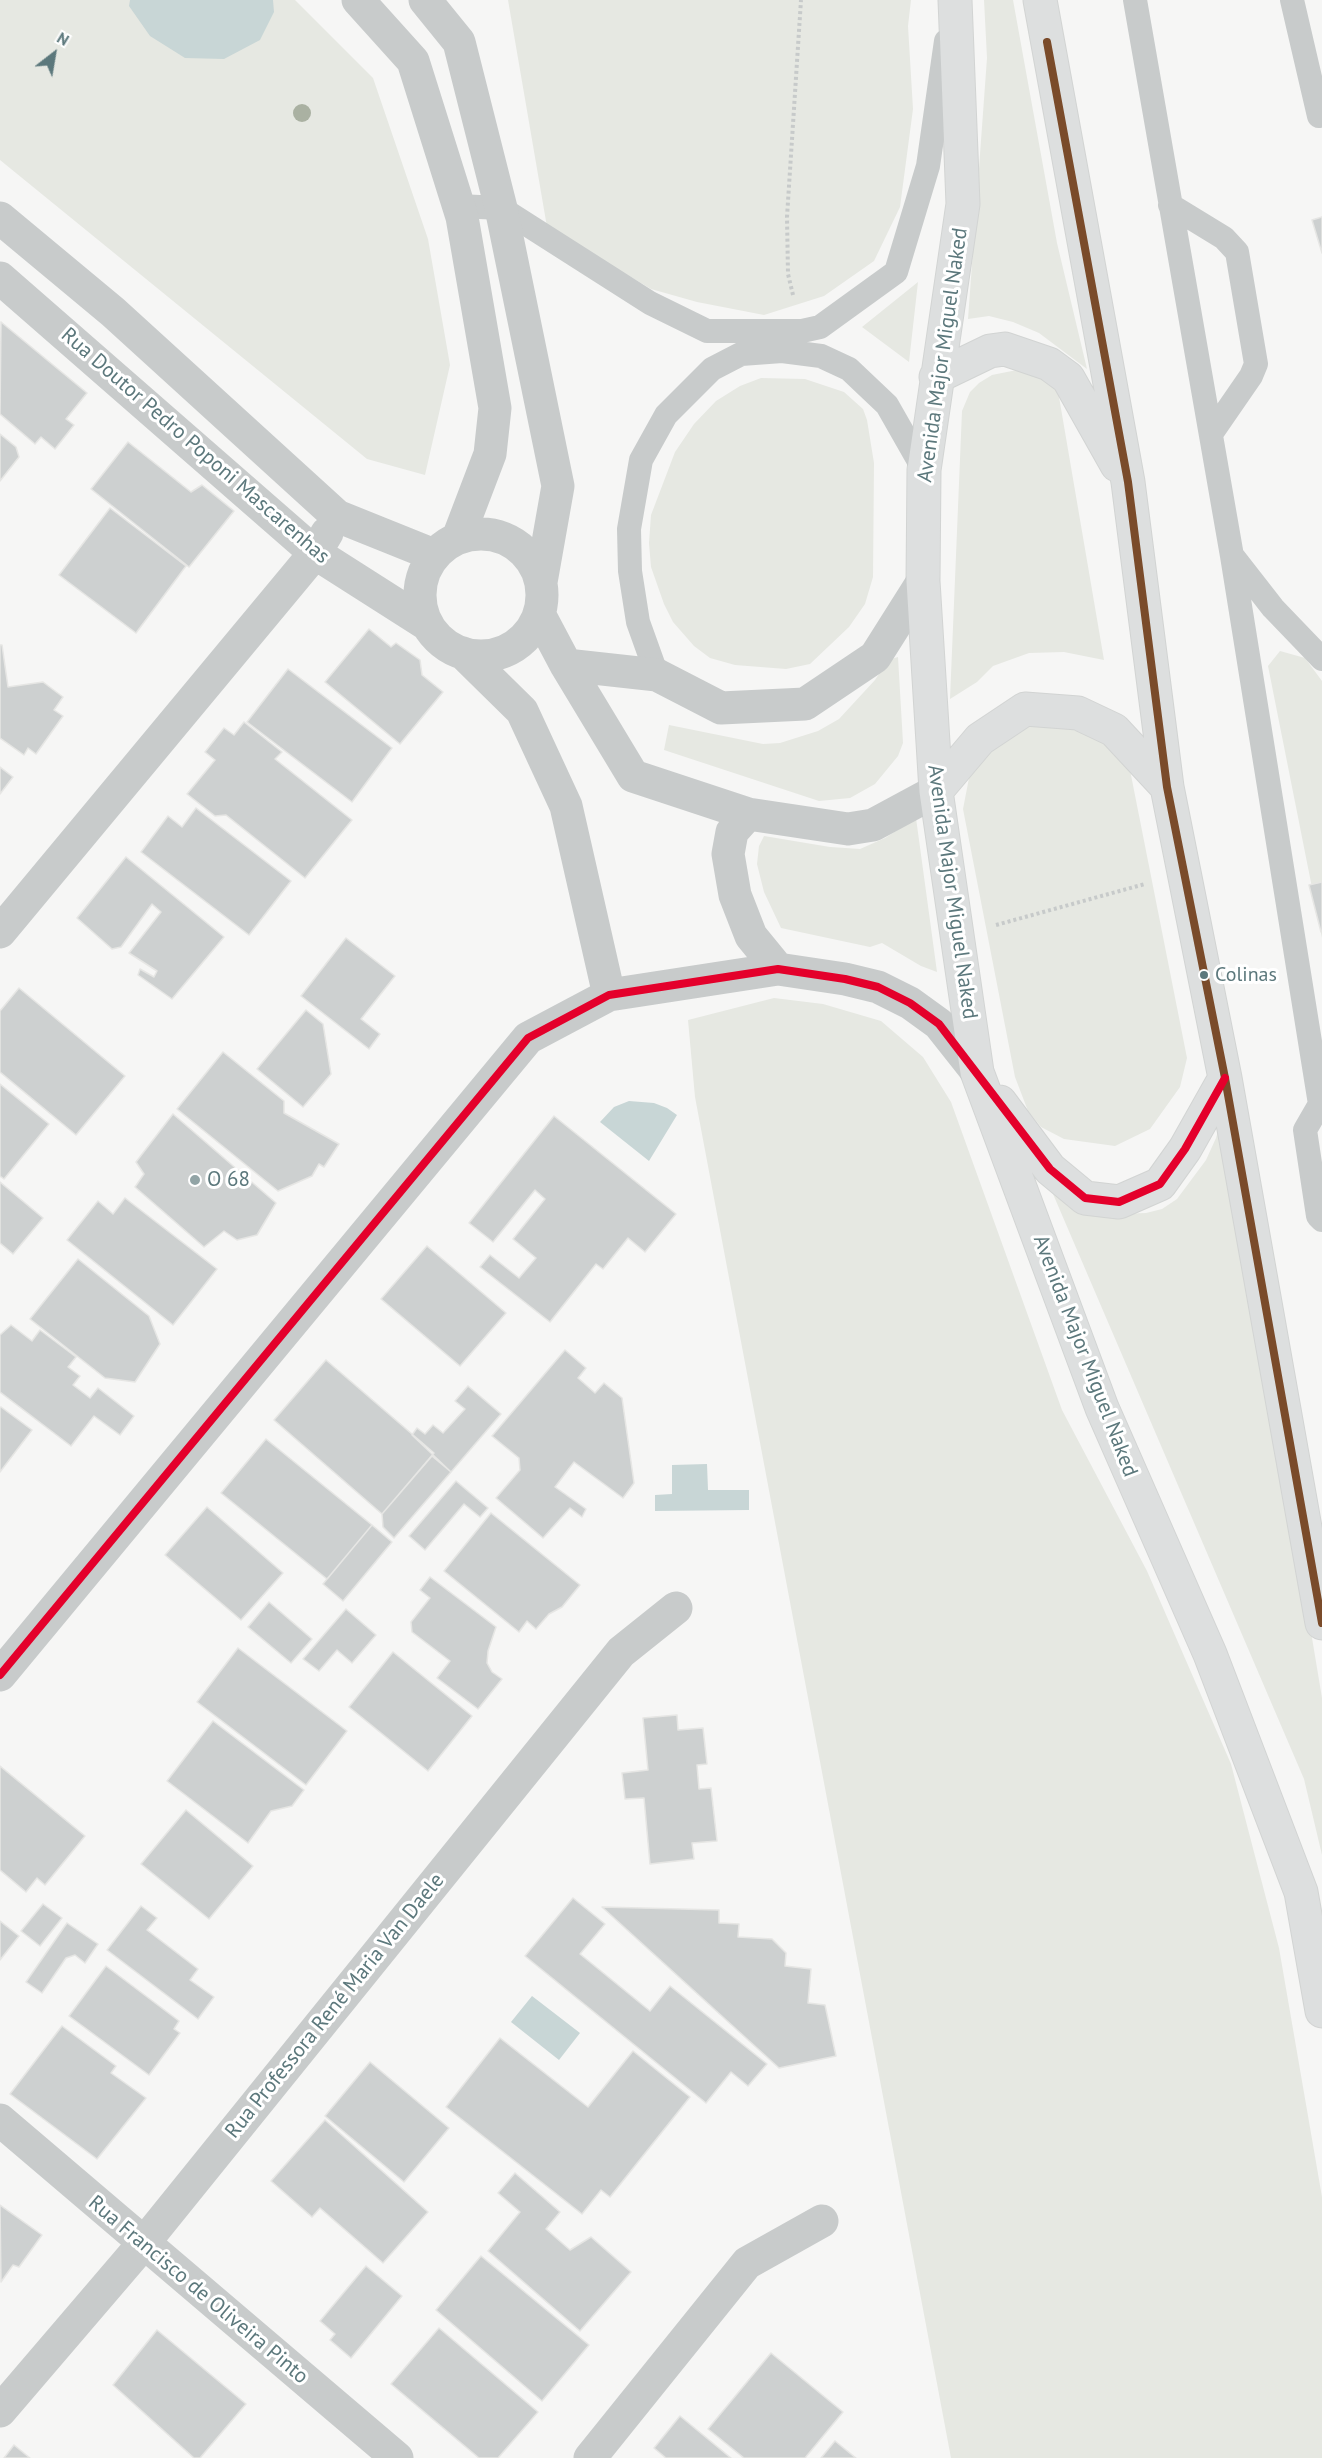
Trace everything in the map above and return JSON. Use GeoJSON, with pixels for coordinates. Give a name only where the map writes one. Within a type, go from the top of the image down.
{"type":"FeatureCollection","features":[{"type":"Feature","properties":{"kind":"main road","name":"Avenida Major Miguel Naked"},"geometry":{"type":"LineString","coordinates":[[953,0],[963,204],[924,470],[923,581],[936,790],[977,1072],[1102,1408],[1210,1654],[1301,1893],[1322,2011]]}},
{"type":"Feature","properties":{"kind":"main road"},"geometry":{"type":"LineString","coordinates":[[1040,0],[1128,482],[1167,787],[1225,1078],[1322,1623]]}},
{"type":"Feature","properties":{"kind":"main road"},"geometry":{"type":"LineString","coordinates":[[936,377],[990,351],[997,350],[1027,355],[1049,364],[1068,378],[1128,482]]}},
{"type":"Feature","properties":{"kind":"main road"},"geometry":{"type":"LineString","coordinates":[[936,790],[980,739],[1025,709],[1078,713],[1114,730],[1167,787]]}},
{"type":"Feature","properties":{"kind":"main road"},"geometry":{"type":"LineString","coordinates":[[977,1072],[1050,1169],[1085,1198],[1119,1202],[1160,1184],[1185,1149],[1225,1078]]}},
{"type":"Feature","properties":{"kind":"street"},"geometry":{"type":"LineString","coordinates":[[358,0],[413,61],[458,206],[495,408],[490,453],[446,547],[424,571],[420,589],[421,608],[428,625],[449,646],[463,653],[481,656],[500,653],[517,644],[530,631],[539,615],[542,598],[541,582],[558,486],[501,208],[459,42],[425,0]]}},
{"type":"Feature","properties":{"kind":"street","name":"Rua Doutor Pedro Poponi Mascarenhas"},"geometry":{"type":"LineString","coordinates":[[0,218],[113,312],[337,516]]}},
{"type":"Feature","properties":{"kind":"street","name":"Rua Doutor Pedro Poponi Mascarenhas"},"geometry":{"type":"LineString","coordinates":[[0,278],[315,553],[428,625]]}},
{"type":"Feature","properties":{"kind":"street"},"geometry":{"type":"LineString","coordinates":[[0,932],[315,553],[337,516],[446,547],[478,533],[499,536],[519,546],[533,562],[541,582]]}},
{"type":"Feature","properties":{"kind":"street"},"geometry":{"type":"LineString","coordinates":[[566,665],[657,675],[721,708],[805,704],[875,657],[923,581]]}},
{"type":"Feature","properties":{"kind":"street"},"geometry":{"type":"LineString","coordinates":[[539,615],[566,665],[633,776],[748,814],[848,829],[873,825],[936,790]]}},
{"type":"Feature","properties":{"kind":"street"},"geometry":{"type":"LineString","coordinates":[[463,653],[522,711],[566,806],[609,995]]}},
{"type":"Feature","properties":{"kind":"street"},"geometry":{"type":"LineString","coordinates":[[748,814],[732,832],[728,854],[735,895],[751,936],[778,969]]}},
{"type":"Feature","properties":{"kind":"street"},"geometry":{"type":"LineString","coordinates":[[0,1675],[528,1038],[609,995],[778,969],[856,981],[878,987],[910,1003],[939,1024],[977,1072]]}},
{"type":"Feature","properties":{"kind":"street","name":"Rua Professora René Maria Van Daele"},"geometry":{"type":"LineString","coordinates":[[0,2411],[142,2244],[621,1652],[676,1608]]}},
{"type":"Feature","properties":{"kind":"street","name":"Rua Francisco de Oliveira Pinto"},"geometry":{"type":"LineString","coordinates":[[0,2120],[142,2244],[396,2458]]}},
{"type":"Feature","properties":{"kind":"street"},"geometry":{"type":"LineString","coordinates":[[590,2458],[747,2263],[822,2221]]}},
{"type":"Feature","properties":{"kind":"lane"},"geometry":{"type":"LineString","coordinates":[[458,206],[501,208],[650,303],[707,331],[802,331],[820,327],[896,272],[928,166],[953,0]]}},
{"type":"Feature","properties":{"kind":"lane"},"geometry":{"type":"LineString","coordinates":[[1135,0],[1232,556],[1321,1104],[1305,1130],[1318,1216],[1322,1220]]}},
{"type":"Feature","properties":{"kind":"lane"},"geometry":{"type":"LineString","coordinates":[[1292,0],[1319,116],[1322,115]]}},
{"type":"Feature","properties":{"kind":"lane"},"geometry":{"type":"LineString","coordinates":[[1170,206],[1224,238],[1237,252],[1256,364],[1211,434]]}},
{"type":"Feature","properties":{"kind":"lane"},"geometry":{"type":"LineString","coordinates":[[707,331],[712,369]]}},
{"type":"Feature","properties":{"kind":"lane"},"geometry":{"type":"LineString","coordinates":[[657,675],[638,622],[630,571],[629,529],[641,460],[666,414],[712,369],[741,354],[782,351],[821,356],[849,369],[887,405],[924,470]]}},
{"type":"Feature","properties":{"kind":"lane"},"geometry":{"type":"LineString","coordinates":[[1232,556],[1273,608],[1322,659]]}},
{"type":"Feature","properties":{"kind":"path"},"geometry":{"type":"LineString","coordinates":[[801,0],[787,217],[788,274],[802,331]]}},
{"type":"Feature","properties":{"kind":"path"},"geometry":{"type":"LineString","coordinates":[[956,940],[992,926],[1143,885],[1184,879]]}},
{"type":"Feature","properties":{"kind":"shaded area"},"geometry":{"type":"Polygon","coordinates":[[[0,0],[295,0],[373,78],[428,239],[450,365],[425,475],[367,459],[0,160],[0,0]]]}},
{"type":"Feature","properties":{"kind":"shaded area"},"geometry":{"type":"Polygon","coordinates":[[[130,0],[273,0],[274,12],[260,40],[224,59],[185,58],[150,36],[129,6],[130,0]]]}},
{"type":"Feature","properties":{"kind":"shaded area"},"geometry":{"type":"Polygon","coordinates":[[[508,0],[911,0],[908,26],[913,109],[900,207],[874,261],[824,296],[764,315],[697,302],[651,289],[547,227],[508,0]]]}},
{"type":"Feature","properties":{"kind":"shaded area"},"geometry":{"type":"Polygon","coordinates":[[[984,0],[1013,0],[1057,243],[1087,369],[1039,333],[1013,322],[989,316],[968,319],[987,58],[984,0]]]}},
{"type":"Feature","properties":{"kind":"shaded area"},"geometry":{"type":"Polygon","coordinates":[[[918,282],[909,362],[862,327],[918,282]]]}},
{"type":"Feature","properties":{"kind":"shaded area"},"geometry":{"type":"Polygon","coordinates":[[[1022,369],[1039,374],[1058,391],[1104,660],[1064,652],[1029,653],[993,666],[977,682],[950,699],[962,411],[970,392],[979,383],[992,375],[1022,369]]]}},
{"type":"Feature","properties":{"kind":"shaded area"},"geometry":{"type":"Polygon","coordinates":[[[761,378],[805,379],[844,392],[863,409],[874,463],[873,577],[865,604],[849,627],[810,664],[786,669],[735,665],[710,658],[694,646],[673,622],[651,567],[649,543],[651,515],[675,452],[694,424],[716,401],[740,386],[761,378]]]}},
{"type":"Feature","properties":{"kind":"shaded area"},"geometry":{"type":"Polygon","coordinates":[[[1280,651],[1305,658],[1322,681],[1322,938],[1268,666],[1280,651]]]}},
{"type":"Feature","properties":{"kind":"shaded area"},"geometry":{"type":"Polygon","coordinates":[[[898,657],[903,743],[898,756],[875,784],[850,798],[819,801],[664,750],[669,725],[763,744],[780,743],[818,731],[839,719],[875,680],[888,660],[898,657]]]}},
{"type":"Feature","properties":{"kind":"shaded area"},"geometry":{"type":"Polygon","coordinates":[[[1048,721],[1093,735],[1117,754],[1130,770],[1187,1058],[1180,1087],[1150,1129],[1115,1146],[1064,1139],[1041,1127],[1028,1111],[1015,1077],[963,809],[969,778],[986,750],[1017,731],[1048,721]]]}},
{"type":"Feature","properties":{"kind":"shaded area"},"geometry":{"type":"Polygon","coordinates":[[[916,818],[937,972],[921,966],[882,943],[870,947],[781,928],[764,892],[757,864],[759,846],[764,836],[830,847],[860,849],[885,838],[916,818]]]}},
{"type":"Feature","properties":{"kind":"shaded area"},"geometry":{"type":"Polygon","coordinates":[[[774,998],[823,1004],[881,1021],[923,1057],[951,1102],[1062,1410],[1147,1571],[1231,1764],[1279,1948],[1322,2197],[1322,2458],[951,2458],[695,1097],[688,1020],[774,998]]]}},
{"type":"Feature","properties":{"kind":"shaded area"},"geometry":{"type":"Polygon","coordinates":[[[629,1101],[654,1103],[677,1115],[649,1161],[600,1122],[614,1107],[629,1101]]]}},
{"type":"Feature","properties":{"kind":"shaded area"},"geometry":{"type":"Polygon","coordinates":[[[1224,1109],[1322,1698],[1322,1855],[1304,1779],[1050,1187],[1115,1214],[1146,1213],[1162,1209],[1177,1199],[1206,1160],[1216,1138],[1224,1109]]]}},
{"type":"Feature","properties":{"kind":"shaded area"},"geometry":{"type":"Polygon","coordinates":[[[707,1464],[708,1490],[749,1490],[749,1510],[655,1511],[655,1495],[672,1494],[672,1465],[707,1464]]]}},
{"type":"Feature","properties":{"kind":"shaded area"},"geometry":{"type":"Polygon","coordinates":[[[532,1996],[580,2033],[559,2060],[511,2022],[532,1996]]]}},
{"type":"Feature","properties":{"kind":"building"},"geometry":{"type":"Polygon","coordinates":[[[1322,217],[1322,253],[1312,220],[1322,217]]]}},
{"type":"Feature","properties":{"kind":"building"},"geometry":{"type":"Polygon","coordinates":[[[1,322],[87,393],[66,419],[74,425],[55,449],[41,437],[35,444],[0,414],[1,322]]]}},
{"type":"Feature","properties":{"kind":"building"},"geometry":{"type":"Polygon","coordinates":[[[0,434],[16,447],[19,457],[0,481],[0,434]]]}},
{"type":"Feature","properties":{"kind":"building"},"geometry":{"type":"Polygon","coordinates":[[[128,442],[191,492],[202,485],[234,511],[189,567],[91,489],[128,442]]]}},
{"type":"Feature","properties":{"kind":"building"},"geometry":{"type":"Polygon","coordinates":[[[110,508],[186,566],[136,633],[59,575],[110,508]]]}},
{"type":"Feature","properties":{"kind":"building"},"geometry":{"type":"Polygon","coordinates":[[[369,629],[391,647],[396,643],[420,660],[422,675],[443,692],[400,744],[325,682],[369,629]]]}},
{"type":"Feature","properties":{"kind":"building"},"geometry":{"type":"Polygon","coordinates":[[[0,645],[2,645],[8,687],[43,682],[63,697],[54,710],[63,716],[36,754],[28,748],[24,755],[0,738],[0,645]]]}},
{"type":"Feature","properties":{"kind":"building"},"geometry":{"type":"Polygon","coordinates":[[[288,669],[392,748],[352,802],[247,722],[288,669]]]}},
{"type":"Feature","properties":{"kind":"building"},"geometry":{"type":"Polygon","coordinates":[[[244,722],[282,752],[275,759],[352,820],[305,878],[226,815],[215,816],[187,794],[215,760],[205,752],[224,728],[234,735],[244,722]]]}},
{"type":"Feature","properties":{"kind":"building"},"geometry":{"type":"Polygon","coordinates":[[[0,767],[13,777],[0,794],[0,767]]]}},
{"type":"Feature","properties":{"kind":"building"},"geometry":{"type":"Polygon","coordinates":[[[196,808],[291,881],[249,935],[141,852],[168,816],[182,827],[196,808]]]}},
{"type":"Feature","properties":{"kind":"building"},"geometry":{"type":"Polygon","coordinates":[[[126,857],[224,937],[172,999],[138,975],[140,969],[154,977],[157,971],[129,953],[161,912],[152,904],[121,947],[112,949],[77,918],[126,857]]]}},
{"type":"Feature","properties":{"kind":"building"},"geometry":{"type":"Polygon","coordinates":[[[1322,882],[1322,931],[1321,932],[1309,885],[1322,882]]]}},
{"type":"Feature","properties":{"kind":"building"},"geometry":{"type":"Polygon","coordinates":[[[346,938],[395,976],[361,1019],[380,1034],[369,1049],[301,996],[346,938]]]}},
{"type":"Feature","properties":{"kind":"building"},"geometry":{"type":"Polygon","coordinates":[[[19,988],[125,1076],[76,1135],[0,1072],[0,1011],[19,988]]]}},
{"type":"Feature","properties":{"kind":"building"},"geometry":{"type":"Polygon","coordinates":[[[306,1010],[323,1024],[331,1074],[303,1107],[257,1069],[306,1010]]]}},
{"type":"Feature","properties":{"kind":"building"},"geometry":{"type":"Polygon","coordinates":[[[223,1052],[284,1101],[284,1113],[339,1144],[324,1167],[319,1164],[312,1176],[278,1191],[177,1109],[223,1052]]]}},
{"type":"Feature","properties":{"kind":"building"},"geometry":{"type":"Polygon","coordinates":[[[0,1084],[49,1124],[4,1179],[0,1176],[0,1084]]]}},
{"type":"Feature","properties":{"kind":"building","name":"O 68"},"geometry":{"type":"Polygon","coordinates":[[[173,1114],[276,1203],[257,1235],[237,1240],[224,1231],[204,1247],[135,1187],[144,1174],[136,1162],[173,1114]]]}},
{"type":"Feature","properties":{"kind":"building"},"geometry":{"type":"Polygon","coordinates":[[[554,1116],[676,1214],[645,1252],[628,1238],[603,1269],[596,1264],[550,1322],[480,1267],[490,1255],[519,1278],[536,1258],[513,1239],[545,1199],[535,1190],[493,1242],[469,1223],[554,1116]]]}},
{"type":"Feature","properties":{"kind":"building"},"geometry":{"type":"Polygon","coordinates":[[[0,1182],[43,1218],[13,1254],[0,1243],[0,1182]]]}},
{"type":"Feature","properties":{"kind":"building"},"geometry":{"type":"Polygon","coordinates":[[[125,1198],[217,1269],[173,1325],[67,1240],[98,1201],[113,1214],[125,1198]]]}},
{"type":"Feature","properties":{"kind":"building"},"geometry":{"type":"Polygon","coordinates":[[[427,1246],[506,1313],[460,1366],[381,1299],[427,1246]]]}},
{"type":"Feature","properties":{"kind":"building"},"geometry":{"type":"Polygon","coordinates":[[[78,1259],[149,1316],[160,1344],[135,1382],[105,1378],[30,1319],[78,1259]]]}},
{"type":"Feature","properties":{"kind":"building"},"geometry":{"type":"Polygon","coordinates":[[[11,1325],[32,1341],[40,1330],[76,1357],[68,1367],[80,1376],[73,1385],[90,1398],[98,1388],[134,1416],[120,1435],[94,1416],[71,1446],[0,1392],[0,1335],[11,1325]]]}},
{"type":"Feature","properties":{"kind":"building"},"geometry":{"type":"Polygon","coordinates":[[[565,1350],[586,1368],[578,1378],[595,1393],[604,1383],[622,1398],[634,1483],[623,1498],[574,1462],[555,1487],[586,1509],[582,1517],[570,1508],[543,1538],[496,1498],[520,1470],[519,1458],[492,1436],[565,1350]]]}},
{"type":"Feature","properties":{"kind":"building"},"geometry":{"type":"Polygon","coordinates":[[[326,1360],[434,1453],[382,1514],[274,1420],[326,1360]]]}},
{"type":"Feature","properties":{"kind":"building"},"geometry":{"type":"Polygon","coordinates":[[[468,1386],[501,1414],[451,1472],[412,1435],[417,1428],[425,1434],[433,1425],[443,1433],[465,1409],[455,1401],[468,1386]]]}},
{"type":"Feature","properties":{"kind":"building"},"geometry":{"type":"Polygon","coordinates":[[[0,1408],[32,1430],[0,1472],[0,1408]]]}},
{"type":"Feature","properties":{"kind":"building"},"geometry":{"type":"Polygon","coordinates":[[[266,1439],[372,1525],[327,1579],[221,1493],[266,1439]]]}},
{"type":"Feature","properties":{"kind":"building"},"geometry":{"type":"Polygon","coordinates":[[[432,1456],[451,1472],[394,1538],[383,1527],[382,1514],[432,1456]]]}},
{"type":"Feature","properties":{"kind":"building"},"geometry":{"type":"Polygon","coordinates":[[[456,1481],[488,1508],[480,1517],[464,1504],[425,1550],[409,1536],[456,1481]]]}},
{"type":"Feature","properties":{"kind":"building"},"geometry":{"type":"Polygon","coordinates":[[[207,1507],[283,1573],[241,1620],[165,1555],[207,1507]]]}},
{"type":"Feature","properties":{"kind":"building"},"geometry":{"type":"Polygon","coordinates":[[[491,1513],[580,1585],[562,1607],[549,1614],[536,1629],[527,1621],[519,1632],[444,1571],[491,1513]]]}},
{"type":"Feature","properties":{"kind":"building"},"geometry":{"type":"Polygon","coordinates":[[[372,1525],[392,1542],[343,1601],[323,1584],[372,1525]]]}},
{"type":"Feature","properties":{"kind":"building"},"geometry":{"type":"Polygon","coordinates":[[[430,1577],[496,1627],[488,1651],[487,1663],[492,1672],[502,1679],[478,1709],[437,1678],[450,1661],[412,1632],[411,1622],[430,1598],[420,1590],[430,1577]]]}},
{"type":"Feature","properties":{"kind":"building"},"geometry":{"type":"Polygon","coordinates":[[[269,1602],[312,1639],[291,1663],[248,1627],[269,1602]]]}},
{"type":"Feature","properties":{"kind":"building"},"geometry":{"type":"Polygon","coordinates":[[[346,1609],[376,1635],[352,1663],[337,1650],[319,1671],[303,1659],[346,1609]]]}},
{"type":"Feature","properties":{"kind":"building"},"geometry":{"type":"Polygon","coordinates":[[[238,1648],[347,1731],[306,1785],[197,1702],[238,1648]]]}},
{"type":"Feature","properties":{"kind":"building"},"geometry":{"type":"Polygon","coordinates":[[[393,1652],[472,1716],[428,1771],[349,1707],[393,1652]]]}},
{"type":"Feature","properties":{"kind":"building"},"geometry":{"type":"Polygon","coordinates":[[[677,1715],[678,1730],[703,1728],[707,1764],[697,1765],[699,1789],[711,1788],[717,1841],[692,1843],[694,1859],[650,1864],[644,1798],[625,1799],[622,1773],[648,1770],[643,1718],[677,1715]]]}},
{"type":"Feature","properties":{"kind":"building"},"geometry":{"type":"Polygon","coordinates":[[[213,1721],[304,1790],[292,1806],[271,1811],[248,1843],[167,1781],[213,1721]]]}},
{"type":"Feature","properties":{"kind":"building"},"geometry":{"type":"Polygon","coordinates":[[[0,1766],[85,1836],[45,1885],[37,1878],[26,1892],[0,1870],[0,1766]]]}},
{"type":"Feature","properties":{"kind":"building"},"geometry":{"type":"Polygon","coordinates":[[[186,1810],[253,1866],[209,1919],[141,1864],[186,1810]]]}},
{"type":"Feature","properties":{"kind":"building"},"geometry":{"type":"Polygon","coordinates":[[[573,1898],[605,1924],[580,1954],[650,2011],[670,1986],[767,2064],[748,2086],[731,2072],[706,2103],[525,1956],[573,1898]]]}},
{"type":"Feature","properties":{"kind":"building"},"geometry":{"type":"Polygon","coordinates":[[[43,1904],[62,1918],[40,1946],[21,1931],[43,1904]]]}},
{"type":"Feature","properties":{"kind":"building"},"geometry":{"type":"Polygon","coordinates":[[[141,1906],[157,1918],[147,1930],[198,1969],[190,1980],[214,1997],[198,2019],[107,1950],[141,1906]]]}},
{"type":"Feature","properties":{"kind":"building"},"geometry":{"type":"Polygon","coordinates":[[[602,1907],[719,1910],[719,1923],[739,1924],[738,1937],[772,1939],[786,1953],[785,1966],[811,1969],[808,2003],[825,2005],[836,2056],[779,2068],[602,1907]]]}},
{"type":"Feature","properties":{"kind":"building"},"geometry":{"type":"Polygon","coordinates":[[[0,1921],[19,1936],[0,1960],[0,1921]]]}},
{"type":"Feature","properties":{"kind":"building"},"geometry":{"type":"Polygon","coordinates":[[[67,1923],[98,1944],[85,1963],[75,1955],[66,1958],[42,1993],[26,1982],[67,1923]]]}},
{"type":"Feature","properties":{"kind":"building"},"geometry":{"type":"Polygon","coordinates":[[[106,1966],[179,2021],[174,2029],[180,2033],[149,2075],[69,2016],[106,1966]]]}},
{"type":"Feature","properties":{"kind":"building"},"geometry":{"type":"Polygon","coordinates":[[[62,2026],[116,2066],[111,2073],[146,2098],[97,2159],[10,2094],[62,2026]]]}},
{"type":"Feature","properties":{"kind":"building"},"geometry":{"type":"Polygon","coordinates":[[[500,2038],[588,2107],[633,2051],[690,2097],[610,2197],[601,2190],[582,2214],[446,2107],[500,2038]]]}},
{"type":"Feature","properties":{"kind":"building"},"geometry":{"type":"Polygon","coordinates":[[[370,2062],[449,2128],[404,2182],[325,2116],[370,2062]]]}},
{"type":"Feature","properties":{"kind":"building"},"geometry":{"type":"Polygon","coordinates":[[[325,2120],[428,2212],[383,2263],[320,2208],[312,2217],[271,2181],[325,2120]]]}},
{"type":"Feature","properties":{"kind":"building"},"geometry":{"type":"Polygon","coordinates":[[[515,2173],[560,2212],[546,2229],[570,2250],[591,2237],[631,2272],[580,2331],[488,2251],[520,2212],[498,2193],[515,2173]]]}},
{"type":"Feature","properties":{"kind":"building"},"geometry":{"type":"Polygon","coordinates":[[[0,2205],[42,2235],[19,2267],[13,2265],[1,2282],[0,2205]]]}},
{"type":"Feature","properties":{"kind":"building"},"geometry":{"type":"Polygon","coordinates":[[[481,2256],[589,2345],[542,2401],[436,2310],[481,2256]]]}},
{"type":"Feature","properties":{"kind":"building"},"geometry":{"type":"Polygon","coordinates":[[[366,2266],[402,2296],[351,2358],[330,2340],[335,2334],[320,2321],[366,2266]]]}},
{"type":"Feature","properties":{"kind":"building"},"geometry":{"type":"Polygon","coordinates":[[[439,2328],[538,2412],[498,2458],[479,2458],[391,2384],[439,2328]]]}},
{"type":"Feature","properties":{"kind":"building"},"geometry":{"type":"Polygon","coordinates":[[[157,2330],[246,2404],[200,2458],[194,2458],[113,2385],[157,2330]]]}},
{"type":"Feature","properties":{"kind":"building"},"geometry":{"type":"Polygon","coordinates":[[[771,2353],[843,2412],[805,2458],[744,2458],[708,2429],[771,2353]]]}},
{"type":"Feature","properties":{"kind":"building"},"geometry":{"type":"Polygon","coordinates":[[[680,2416],[731,2458],[666,2458],[654,2448],[680,2416]]]}},
{"type":"Feature","properties":{"kind":"building"},"geometry":{"type":"Polygon","coordinates":[[[835,2441],[856,2458],[821,2458],[835,2441]]]}},
{"type":"Feature","properties":{"kind":"building"},"geometry":{"type":"Polygon","coordinates":[[[14,2445],[30,2458],[4,2458],[14,2445]]]}},
{"type":"Feature","properties":{"kind":"transit line"},"geometry":{"type":"LineString","coordinates":[[1047,42],[1128,482],[1167,787],[1225,1078],[1322,1623]]}},
{"type":"Feature","properties":{"kind":"transit line"},"geometry":{"type":"LineString","coordinates":[[0,1675],[528,1038],[609,995],[778,969],[845,979],[878,987],[910,1003],[939,1024],[1050,1169],[1085,1198],[1119,1202],[1160,1184],[1185,1149],[1225,1078]]}},
{"type":"Feature","properties":{"kind":"place","name":"Colinas"},"geometry":{"type":"Point","coordinates":[1204,975]}},
{"type":"Feature","properties":{"kind":"place","name":"O 68"},"geometry":{"type":"Point","coordinates":[195,1180]}}]}
